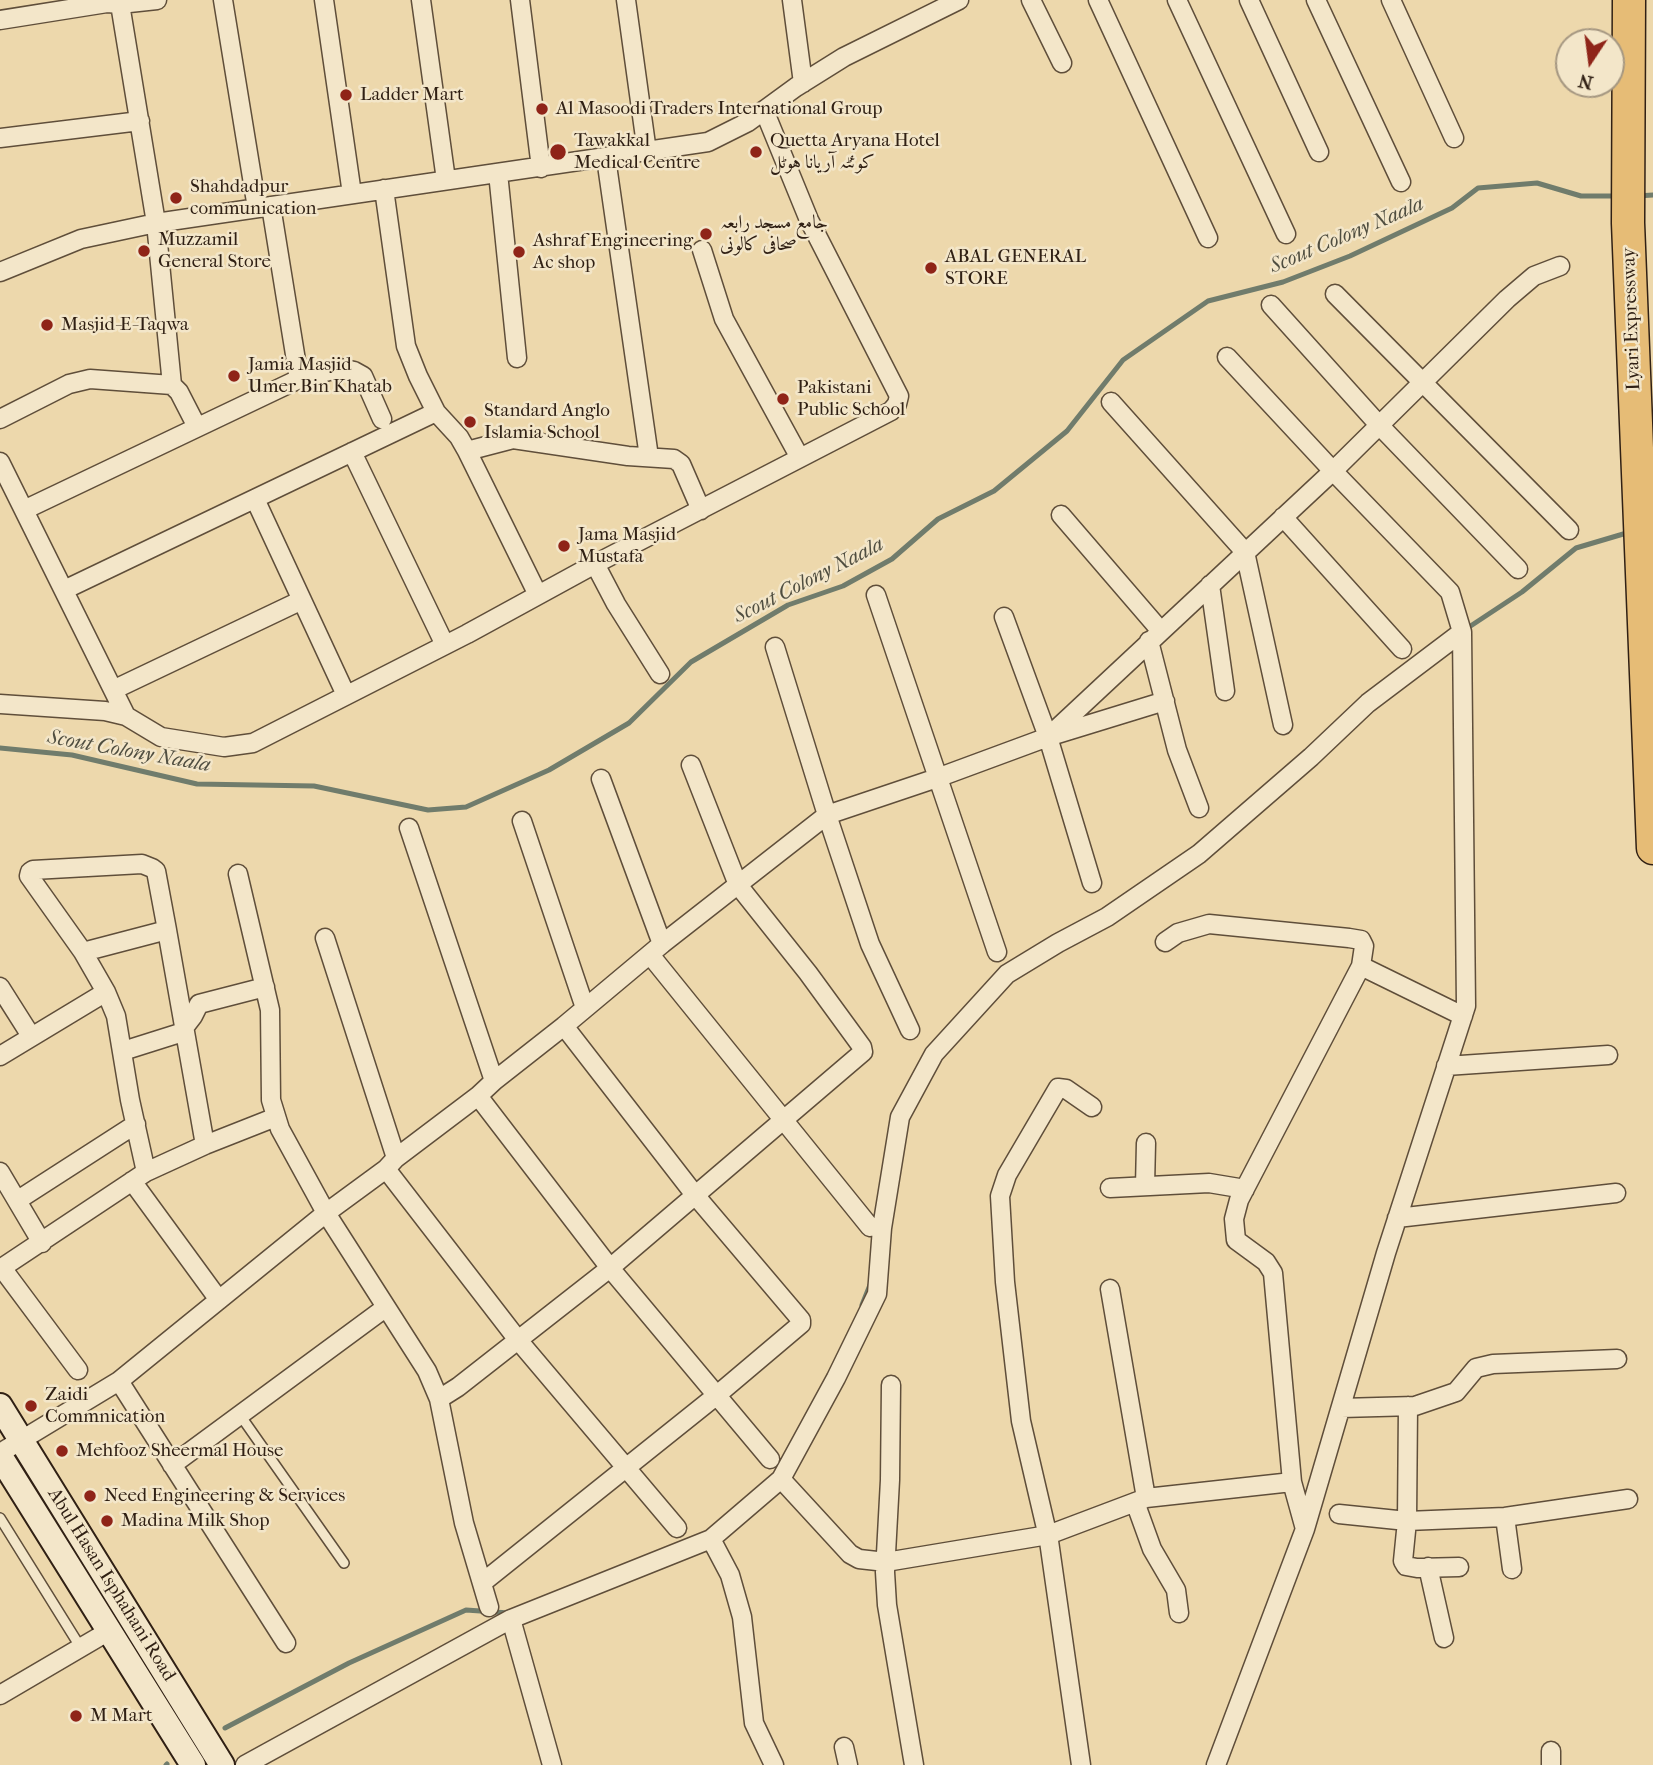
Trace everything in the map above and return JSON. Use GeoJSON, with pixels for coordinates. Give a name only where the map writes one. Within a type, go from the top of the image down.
{"type":"FeatureCollection","features":[{"type":"Feature","properties":{"kind":"highway","name":"Lyari Expressway"},"geometry":{"type":"LineString","coordinates":[[1629,0],[1629,223],[1653,848]]}},
{"type":"Feature","properties":{"kind":"main road","name":"Abul Hasan Isphahani Road"},"geometry":{"type":"LineString","coordinates":[[0,1406],[222,1765]]}},
{"type":"Feature","properties":{"kind":"main road","name":"Abul Hasan Isphahani Road"},"geometry":{"type":"LineString","coordinates":[[0,1454],[193,1765]]}},
{"type":"Feature","properties":{"kind":"street"},"geometry":{"type":"LineString","coordinates":[[0,20],[111,2],[157,0]]}},
{"type":"Feature","properties":{"kind":"street"},"geometry":{"type":"LineString","coordinates":[[223,0],[299,379]]}},
{"type":"Feature","properties":{"kind":"street"},"geometry":{"type":"LineString","coordinates":[[324,0],[352,194]]}},
{"type":"Feature","properties":{"kind":"street"},"geometry":{"type":"LineString","coordinates":[[421,0],[446,180]]}},
{"type":"Feature","properties":{"kind":"street"},"geometry":{"type":"LineString","coordinates":[[520,0],[541,168]]}},
{"type":"Feature","properties":{"kind":"street"},"geometry":{"type":"LineString","coordinates":[[626,0],[647,152]]}},
{"type":"Feature","properties":{"kind":"street"},"geometry":{"type":"LineString","coordinates":[[792,0],[803,83]]}},
{"type":"Feature","properties":{"kind":"street"},"geometry":{"type":"LineString","coordinates":[[0,272],[81,239],[156,223],[708,142],[748,122],[844,57],[959,0]]}},
{"type":"Feature","properties":{"kind":"street"},"geometry":{"type":"LineString","coordinates":[[1031,0],[1062,63]]}},
{"type":"Feature","properties":{"kind":"street"},"geometry":{"type":"LineString","coordinates":[[1098,0],[1208,238]]}},
{"type":"Feature","properties":{"kind":"street"},"geometry":{"type":"LineString","coordinates":[[1177,0],[1286,234]]}},
{"type":"Feature","properties":{"kind":"street"},"geometry":{"type":"LineString","coordinates":[[1249,0],[1319,152]]}},
{"type":"Feature","properties":{"kind":"street"},"geometry":{"type":"LineString","coordinates":[[1316,0],[1401,182]]}},
{"type":"Feature","properties":{"kind":"street"},"geometry":{"type":"LineString","coordinates":[[1391,0],[1454,138]]}},
{"type":"Feature","properties":{"kind":"street"},"geometry":{"type":"LineString","coordinates":[[111,2],[140,121],[156,223],[172,386]]}},
{"type":"Feature","properties":{"kind":"street"},"geometry":{"type":"LineString","coordinates":[[0,704],[88,708],[126,716],[161,737],[224,747],[253,743],[891,411],[899,396],[809,220],[764,110]]}},
{"type":"Feature","properties":{"kind":"street"},"geometry":{"type":"LineString","coordinates":[[0,138],[140,121]]}},
{"type":"Feature","properties":{"kind":"street"},"geometry":{"type":"LineString","coordinates":[[606,158],[649,457]]}},
{"type":"Feature","properties":{"kind":"street"},"geometry":{"type":"LineString","coordinates":[[498,173],[517,358]]}},
{"type":"Feature","properties":{"kind":"street"},"geometry":{"type":"LineString","coordinates":[[384,189],[406,346],[436,412],[459,437],[467,451],[538,595]]}},
{"type":"Feature","properties":{"kind":"street"},"geometry":{"type":"LineString","coordinates":[[702,250],[724,319],[800,458]]}},
{"type":"Feature","properties":{"kind":"street"},"geometry":{"type":"LineString","coordinates":[[1048,737],[1333,471],[1534,276],[1560,266]]}},
{"type":"Feature","properties":{"kind":"street"},"geometry":{"type":"LineString","coordinates":[[1335,293],[1569,530]]}},
{"type":"Feature","properties":{"kind":"street"},"geometry":{"type":"LineString","coordinates":[[1271,305],[1379,425],[1518,569]]}},
{"type":"Feature","properties":{"kind":"street"},"geometry":{"type":"LineString","coordinates":[[1216,1765],[1306,1529],[1397,1218],[1466,1006],[1462,632],[1450,592],[1227,357]]}},
{"type":"Feature","properties":{"kind":"street"},"geometry":{"type":"LineString","coordinates":[[24,510],[299,379],[340,368],[363,376],[382,419]]}},
{"type":"Feature","properties":{"kind":"street"},"geometry":{"type":"LineString","coordinates":[[0,419],[69,384],[90,379],[172,386],[179,392],[197,427]]}},
{"type":"Feature","properties":{"kind":"street"},"geometry":{"type":"LineString","coordinates":[[1111,402],[1245,552],[1283,725]]}},
{"type":"Feature","properties":{"kind":"street"},"geometry":{"type":"LineString","coordinates":[[64,590],[436,412]]}},
{"type":"Feature","properties":{"kind":"street"},"geometry":{"type":"LineString","coordinates":[[467,451],[513,439],[674,459],[681,464],[701,510]]}},
{"type":"Feature","properties":{"kind":"street"},"geometry":{"type":"LineString","coordinates":[[352,452],[444,645]]}},
{"type":"Feature","properties":{"kind":"street"},"geometry":{"type":"LineString","coordinates":[[0,462],[126,716]]}},
{"type":"Feature","properties":{"kind":"street"},"geometry":{"type":"LineString","coordinates":[[255,499],[346,695]]}},
{"type":"Feature","properties":{"kind":"street"},"geometry":{"type":"LineString","coordinates":[[1062,514],[1154,636],[1165,701],[1188,783],[1199,808]]}},
{"type":"Feature","properties":{"kind":"street"},"geometry":{"type":"LineString","coordinates":[[1283,517],[1402,649]]}},
{"type":"Feature","properties":{"kind":"street"},"geometry":{"type":"LineString","coordinates":[[595,565],[660,674]]}},
{"type":"Feature","properties":{"kind":"street"},"geometry":{"type":"LineString","coordinates":[[1210,585],[1225,691]]}},
{"type":"Feature","properties":{"kind":"street"},"geometry":{"type":"LineString","coordinates":[[876,595],[997,952]]}},
{"type":"Feature","properties":{"kind":"street"},"geometry":{"type":"LineString","coordinates":[[113,690],[302,600]]}},
{"type":"Feature","properties":{"kind":"street"},"geometry":{"type":"LineString","coordinates":[[1004,617],[1048,737],[1092,883]]}},
{"type":"Feature","properties":{"kind":"street"},"geometry":{"type":"LineString","coordinates":[[244,1765],[511,1619],[711,1539],[781,1479],[836,1378],[877,1294],[881,1228],[900,1117],[934,1054],[1007,974],[1107,917],[1199,853],[1311,757],[1368,703],[1462,632]]}},
{"type":"Feature","properties":{"kind":"street"},"geometry":{"type":"LineString","coordinates":[[775,647],[870,944],[910,1030]]}},
{"type":"Feature","properties":{"kind":"street"},"geometry":{"type":"LineString","coordinates":[[0,1454],[119,1381],[827,815],[1048,737],[1165,701]]}},
{"type":"Feature","properties":{"kind":"street"},"geometry":{"type":"LineString","coordinates":[[439,1399],[611,1268],[863,1052],[862,1046],[808,972],[738,885],[691,765]]}},
{"type":"Feature","properties":{"kind":"street"},"geometry":{"type":"LineString","coordinates":[[601,779],[657,950],[784,1120],[870,1227]]}},
{"type":"Feature","properties":{"kind":"street"},"geometry":{"type":"LineString","coordinates":[[522,821],[585,1008]]}},
{"type":"Feature","properties":{"kind":"street"},"geometry":{"type":"LineString","coordinates":[[409,828],[494,1081]]}},
{"type":"Feature","properties":{"kind":"street"},"geometry":{"type":"LineString","coordinates":[[205,1145],[156,871],[142,864],[33,870],[29,876],[83,952],[106,992],[116,1016],[136,1125],[139,1177],[219,1300]]}},
{"type":"Feature","properties":{"kind":"street"},"geometry":{"type":"LineString","coordinates":[[238,874],[270,1010],[271,1100],[276,1118],[326,1213],[427,1371],[439,1399],[464,1523],[489,1607]]}},
{"type":"Feature","properties":{"kind":"street"},"geometry":{"type":"LineString","coordinates":[[1165,942],[1178,933],[1209,923],[1349,938],[1361,940],[1364,946],[1361,966],[1239,1200],[1234,1230],[1236,1240],[1266,1262],[1273,1273],[1292,1482],[1306,1529]]}},
{"type":"Feature","properties":{"kind":"street"},"geometry":{"type":"LineString","coordinates":[[83,952],[167,930]]}},
{"type":"Feature","properties":{"kind":"street"},"geometry":{"type":"LineString","coordinates":[[326,938],[391,1163],[518,1340],[677,1528]]}},
{"type":"Feature","properties":{"kind":"street"},"geometry":{"type":"LineString","coordinates":[[1361,966],[1463,1016]]}},
{"type":"Feature","properties":{"kind":"street"},"geometry":{"type":"LineString","coordinates":[[0,987],[31,1036]]}},
{"type":"Feature","properties":{"kind":"street"},"geometry":{"type":"LineString","coordinates":[[123,1051],[180,1033],[199,1004],[265,987]]}},
{"type":"Feature","properties":{"kind":"street"},"geometry":{"type":"LineString","coordinates":[[0,1056],[106,992]]}},
{"type":"Feature","properties":{"kind":"street"},"geometry":{"type":"LineString","coordinates":[[482,1583],[717,1395],[801,1324],[801,1320],[695,1195],[564,1026]]}},
{"type":"Feature","properties":{"kind":"street"},"geometry":{"type":"LineString","coordinates":[[1446,1066],[1608,1055]]}},
{"type":"Feature","properties":{"kind":"street"},"geometry":{"type":"LineString","coordinates":[[1081,1765],[1048,1535],[1021,1421],[1005,1282],[1000,1196],[1007,1175],[1058,1088],[1066,1089],[1092,1107]]}},
{"type":"Feature","properties":{"kind":"street"},"geometry":{"type":"LineString","coordinates":[[478,1096],[611,1268],[769,1459]]}},
{"type":"Feature","properties":{"kind":"street"},"geometry":{"type":"LineString","coordinates":[[78,1370],[1,1268],[139,1177],[205,1145],[276,1118]]}},
{"type":"Feature","properties":{"kind":"street"},"geometry":{"type":"LineString","coordinates":[[18,1200],[136,1125]]}},
{"type":"Feature","properties":{"kind":"street"},"geometry":{"type":"LineString","coordinates":[[1146,1143],[1146,1186]]}},
{"type":"Feature","properties":{"kind":"street"},"geometry":{"type":"LineString","coordinates":[[0,1172],[42,1243]]}},
{"type":"Feature","properties":{"kind":"street"},"geometry":{"type":"LineString","coordinates":[[1110,1188],[1209,1183],[1245,1189]]}},
{"type":"Feature","properties":{"kind":"street"},"geometry":{"type":"LineString","coordinates":[[1397,1218],[1616,1193]]}},
{"type":"Feature","properties":{"kind":"street"},"geometry":{"type":"LineString","coordinates":[[1110,1289],[1141,1500],[1152,1549],[1176,1590],[1180,1613]]}},
{"type":"Feature","properties":{"kind":"street"},"geometry":{"type":"LineString","coordinates":[[172,1465],[385,1308]]}},
{"type":"Feature","properties":{"kind":"street"},"geometry":{"type":"LineString","coordinates":[[1341,1408],[1408,1406],[1456,1392],[1476,1368],[1493,1364],[1616,1359]]}},
{"type":"Feature","properties":{"kind":"street"},"geometry":{"type":"LineString","coordinates":[[119,1381],[286,1643]]}},
{"type":"Feature","properties":{"kind":"street"},"geometry":{"type":"LineString","coordinates":[[891,1385],[887,1605],[914,1765]]}},
{"type":"Feature","properties":{"kind":"street"},"geometry":{"type":"LineString","coordinates":[[1408,1406],[1407,1521],[1403,1561],[1406,1566],[1459,1567]]}},
{"type":"Feature","properties":{"kind":"street"},"geometry":{"type":"LineString","coordinates":[[781,1479],[850,1554],[859,1559],[886,1562],[1048,1535],[1141,1500],[1292,1482]]}},
{"type":"Feature","properties":{"kind":"street"},"geometry":{"type":"LineString","coordinates":[[1339,1514],[1407,1521],[1505,1517],[1629,1499]]}},
{"type":"Feature","properties":{"kind":"street"},"geometry":{"type":"LineString","coordinates":[[1505,1517],[1512,1569]]}},
{"type":"Feature","properties":{"kind":"street"},"geometry":{"type":"LineString","coordinates":[[711,1539],[730,1575],[742,1617],[754,1723],[774,1765]]}},
{"type":"Feature","properties":{"kind":"street"},"geometry":{"type":"LineString","coordinates":[[1428,1567],[1444,1638]]}},
{"type":"Feature","properties":{"kind":"street"},"geometry":{"type":"LineString","coordinates":[[511,1619],[552,1765]]}},
{"type":"Feature","properties":{"kind":"street"},"geometry":{"type":"LineString","coordinates":[[0,1695],[109,1631]]}},
{"type":"Feature","properties":{"kind":"street"},"geometry":{"type":"LineString","coordinates":[[844,1747],[848,1765]]}},
{"type":"Feature","properties":{"kind":"lane"},"geometry":{"type":"LineString","coordinates":[[240,1415],[344,1563]]}},
{"type":"Feature","properties":{"kind":"lane"},"geometry":{"type":"LineString","coordinates":[[0,1518],[81,1648]]}},
{"type":"Feature","properties":{"kind":"waterway","name":"Scout Colony Naala"},"geometry":{"type":"LineString","coordinates":[[0,748],[72,755],[197,784],[314,786],[428,810],[466,807],[549,770],[629,723],[691,662],[788,605],[843,586],[892,559],[938,519],[994,491],[1067,431],[1123,360],[1208,301],[1283,282],[1350,256],[1452,208],[1478,188],[1537,183],[1581,196],[1617,196]]}},
{"type":"Feature","properties":{"kind":"waterway","name":"Scout Colony Naala"},"geometry":{"type":"LineString","coordinates":[[1637,196],[1653,195]]}},
{"type":"Feature","properties":{"kind":"waterway"},"geometry":{"type":"LineString","coordinates":[[1466,629],[1522,592],[1576,548],[1630,532]]}},
{"type":"Feature","properties":{"kind":"waterway"},"geometry":{"type":"LineString","coordinates":[[862,1305],[870,1285]]}},
{"type":"Feature","properties":{"kind":"waterway"},"geometry":{"type":"LineString","coordinates":[[225,1728],[349,1663],[466,1610],[509,1613]]}},
{"type":"Feature","properties":{"kind":"place","name":"Ladder Mart"},"geometry":{"type":"Point","coordinates":[346,95]}},
{"type":"Feature","properties":{"kind":"place","name":"Al Masoodi Traders International Group"},"geometry":{"type":"Point","coordinates":[542,109]}},
{"type":"Feature","properties":{"kind":"place","name":"Tawakkal Medical Centre"},"geometry":{"type":"Point","coordinates":[558,152]}},
{"type":"Feature","properties":{"kind":"place","name":"Quetta Aryana Hotel کوئٹہ آریانا ہوٹل"},"geometry":{"type":"Point","coordinates":[756,152]}},
{"type":"Feature","properties":{"kind":"place","name":"Shahdadpur communication"},"geometry":{"type":"Point","coordinates":[176,198]}},
{"type":"Feature","properties":{"kind":"place","name":"جامع مسجد رابعہ صحافی کالونی"},"geometry":{"type":"Point","coordinates":[706,234]}},
{"type":"Feature","properties":{"kind":"place","name":"Muzzamil General Store"},"geometry":{"type":"Point","coordinates":[144,251]}},
{"type":"Feature","properties":{"kind":"place","name":"Ashraf Engineering Ac shop"},"geometry":{"type":"Point","coordinates":[519,252]}},
{"type":"Feature","properties":{"kind":"place","name":"ABAL GENERAL STORE"},"geometry":{"type":"Point","coordinates":[931,268]}},
{"type":"Feature","properties":{"kind":"place","name":"Masjid-E-Taqwa"},"geometry":{"type":"Point","coordinates":[47,325]}},
{"type":"Feature","properties":{"kind":"place","name":"Jamia Masjid Umer Bin Khatab"},"geometry":{"type":"Point","coordinates":[234,376]}},
{"type":"Feature","properties":{"kind":"place","name":"Pakistani Public School"},"geometry":{"type":"Point","coordinates":[783,399]}},
{"type":"Feature","properties":{"kind":"place","name":"Standard Anglo Islamia School"},"geometry":{"type":"Point","coordinates":[470,422]}},
{"type":"Feature","properties":{"kind":"place","name":"Jama Masjid Mustafa"},"geometry":{"type":"Point","coordinates":[564,546]}},
{"type":"Feature","properties":{"kind":"place","name":"Zaidi Commnication"},"geometry":{"type":"Point","coordinates":[31,1406]}},
{"type":"Feature","properties":{"kind":"place","name":"Mehfooz Sheermal House"},"geometry":{"type":"Point","coordinates":[62,1451]}},
{"type":"Feature","properties":{"kind":"place","name":"Need Engineering & Services"},"geometry":{"type":"Point","coordinates":[90,1496]}},
{"type":"Feature","properties":{"kind":"place","name":"Madina Milk Shop"},"geometry":{"type":"Point","coordinates":[107,1521]}},
{"type":"Feature","properties":{"kind":"place","name":"M Mart"},"geometry":{"type":"Point","coordinates":[76,1716]}}]}
